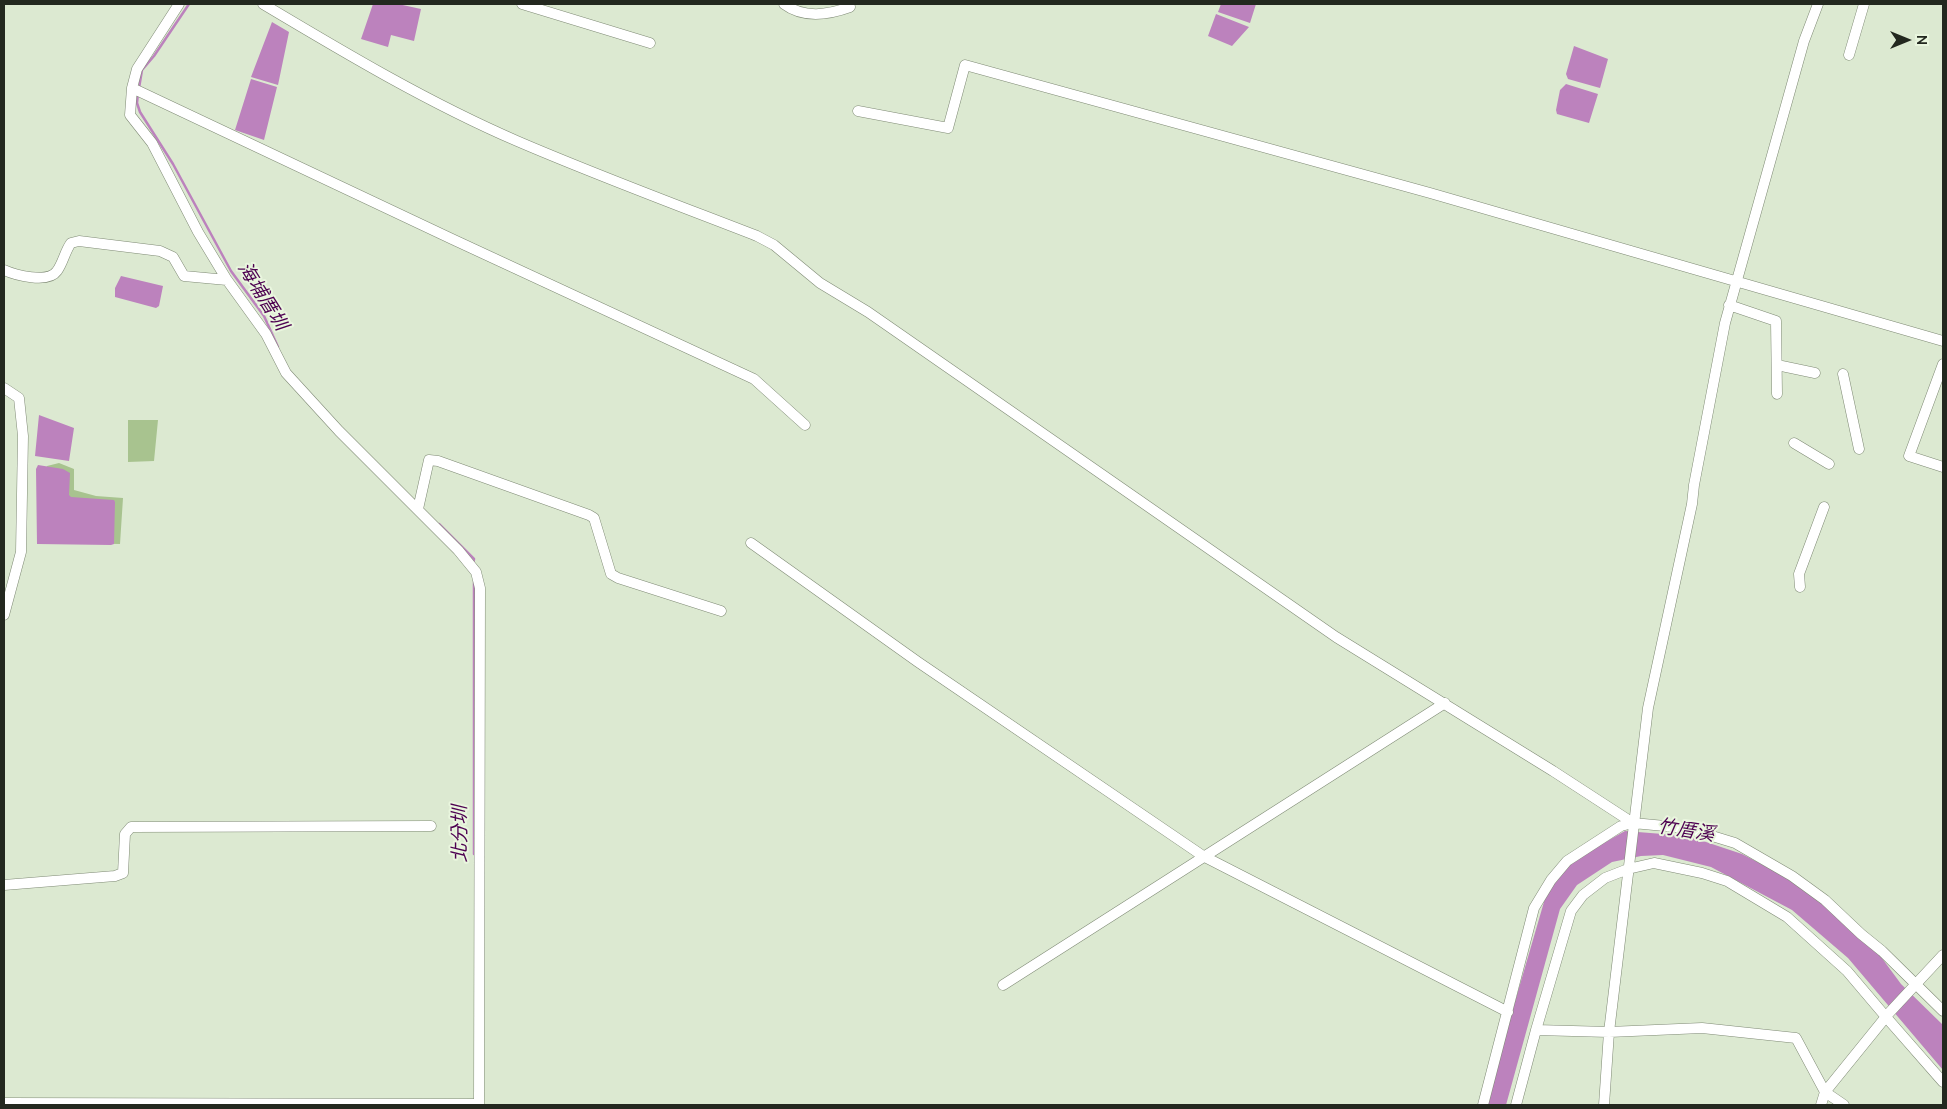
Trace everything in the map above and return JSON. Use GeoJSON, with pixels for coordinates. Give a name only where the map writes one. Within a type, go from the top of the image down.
{"type":"FeatureCollection","features":[{"type":"Feature","properties":{"kind":"street"},"geometry":{"type":"LineString","coordinates":[[4,1102],[476,1105],[480,825],[478,713],[480,588],[476,572],[458,550],[299,389],[286,373],[266,334],[227,280],[198,232],[152,143],[130,114],[132,88],[137,69],[180,4]]}},
{"type":"Feature","properties":{"kind":"street"},"geometry":{"type":"LineString","coordinates":[[263,4],[407,87],[516,140],[757,236],[774,245],[820,283],[868,312],[1336,637],[1553,770],[1633,823]]}},
{"type":"Feature","properties":{"kind":"street"},"geometry":{"type":"LineString","coordinates":[[522,4],[650,43]]}},
{"type":"Feature","properties":{"kind":"street"},"geometry":{"type":"LineString","coordinates":[[784,4],[790,9],[811,15],[832,13],[850,7]]}},
{"type":"Feature","properties":{"kind":"street"},"geometry":{"type":"LineString","coordinates":[[1604,1105],[1609,1032],[1648,708],[1682,543],[1692,504],[1694,485],[1729,305],[1804,41],[1818,4]]}},
{"type":"Feature","properties":{"kind":"street"},"geometry":{"type":"LineString","coordinates":[[1849,55],[1864,4]]}},
{"type":"Feature","properties":{"kind":"street"},"geometry":{"type":"LineString","coordinates":[[858,111],[948,128],[965,65],[1430,193],[1943,341]]}},
{"type":"Feature","properties":{"kind":"street"},"geometry":{"type":"LineString","coordinates":[[132,88],[754,379],[805,425]]}},
{"type":"Feature","properties":{"kind":"street"},"geometry":{"type":"LineString","coordinates":[[4,270],[16,276],[48,277],[56,272],[71,243],[79,241],[160,251],[173,257],[184,276],[227,280]]}},
{"type":"Feature","properties":{"kind":"street"},"geometry":{"type":"LineString","coordinates":[[1729,305],[1776,321],[1777,394]]}},
{"type":"Feature","properties":{"kind":"street"},"geometry":{"type":"LineString","coordinates":[[1943,364],[1909,456],[1943,466]]}},
{"type":"Feature","properties":{"kind":"street"},"geometry":{"type":"LineString","coordinates":[[1776,365],[1815,373]]}},
{"type":"Feature","properties":{"kind":"street"},"geometry":{"type":"LineString","coordinates":[[1843,374],[1859,449]]}},
{"type":"Feature","properties":{"kind":"street"},"geometry":{"type":"LineString","coordinates":[[4,388],[19,398],[22,436],[21,552],[4,615]]}},
{"type":"Feature","properties":{"kind":"street"},"geometry":{"type":"LineString","coordinates":[[1794,443],[1829,464]]}},
{"type":"Feature","properties":{"kind":"street"},"geometry":{"type":"LineString","coordinates":[[418,509],[429,460],[438,461],[589,515],[594,518],[611,574],[618,578],[722,611]]}},
{"type":"Feature","properties":{"kind":"street"},"geometry":{"type":"LineString","coordinates":[[1800,587],[1799,574],[1824,507]]}},
{"type":"Feature","properties":{"kind":"street"},"geometry":{"type":"LineString","coordinates":[[751,543],[918,662],[1203,856],[1508,1012]]}},
{"type":"Feature","properties":{"kind":"street"},"geometry":{"type":"LineString","coordinates":[[1003,985],[1203,856],[1445,704]]}},
{"type":"Feature","properties":{"kind":"street"},"geometry":{"type":"LineString","coordinates":[[1483,1105],[1534,908],[1551,880],[1567,861],[1621,826],[1633,823],[1686,828],[1735,843],[1792,876],[1825,900],[1861,934],[1882,950],[1943,1011]]}},
{"type":"Feature","properties":{"kind":"street"},"geometry":{"type":"LineString","coordinates":[[468,824],[480,825]]}},
{"type":"Feature","properties":{"kind":"street"},"geometry":{"type":"LineString","coordinates":[[4,886],[115,876],[123,873],[125,834],[131,827],[431,826]]}},
{"type":"Feature","properties":{"kind":"street"},"geometry":{"type":"LineString","coordinates":[[1516,1105],[1571,911],[1583,895],[1598,882],[1612,874],[1654,863],[1702,873],[1727,881],[1787,917],[1848,971],[1888,1015],[1943,1082]]}},
{"type":"Feature","properties":{"kind":"street"},"geometry":{"type":"LineString","coordinates":[[1822,1105],[1825,1092],[1888,1015],[1943,955]]}},
{"type":"Feature","properties":{"kind":"street"},"geometry":{"type":"LineString","coordinates":[[1536,1030],[1609,1032],[1702,1028],[1796,1038],[1825,1092],[1844,1105]]}},
{"type":"Feature","properties":{"kind":"green space"},"geometry":{"type":"Polygon","coordinates":[[[128,420],[158,420],[154,461],[128,462],[128,420]]]}},
{"type":"Feature","properties":{"kind":"green space"},"geometry":{"type":"Polygon","coordinates":[[[59,463],[74,469],[74,490],[96,496],[123,498],[120,544],[58,543],[40,482],[47,466],[59,463]]]}},
{"type":"Feature","properties":{"kind":"shaded area"},"geometry":{"type":"Polygon","coordinates":[[[373,4],[398,4],[421,9],[414,41],[391,35],[388,47],[361,39],[373,4]]]}},
{"type":"Feature","properties":{"kind":"shaded area"},"geometry":{"type":"Polygon","coordinates":[[[1221,4],[1256,4],[1250,23],[1218,12],[1221,4]]]}},
{"type":"Feature","properties":{"kind":"shaded area"},"geometry":{"type":"Polygon","coordinates":[[[1216,14],[1249,27],[1232,46],[1208,36],[1216,14]]]}},
{"type":"Feature","properties":{"kind":"shaded area"},"geometry":{"type":"Polygon","coordinates":[[[272,22],[289,32],[278,85],[251,77],[272,22]]]}},
{"type":"Feature","properties":{"kind":"shaded area"},"geometry":{"type":"Polygon","coordinates":[[[1574,46],[1608,59],[1600,88],[1568,79],[1566,74],[1574,46]]]}},
{"type":"Feature","properties":{"kind":"shaded area"},"geometry":{"type":"Polygon","coordinates":[[[251,79],[277,87],[264,140],[235,130],[251,79]]]}},
{"type":"Feature","properties":{"kind":"shaded area"},"geometry":{"type":"Polygon","coordinates":[[[1566,84],[1598,94],[1589,123],[1557,114],[1560,90],[1566,84]]]}},
{"type":"Feature","properties":{"kind":"shaded area"},"geometry":{"type":"Polygon","coordinates":[[[121,276],[163,286],[159,306],[156,308],[115,297],[115,288],[121,276]]]}},
{"type":"Feature","properties":{"kind":"shaded area"},"geometry":{"type":"Polygon","coordinates":[[[39,415],[74,428],[69,461],[35,456],[39,415]]]}},
{"type":"Feature","properties":{"kind":"shaded area"},"geometry":{"type":"Polygon","coordinates":[[[38,465],[63,469],[70,473],[69,495],[71,497],[114,500],[114,544],[37,544],[36,469],[38,465]]]}},
{"type":"Feature","properties":{"kind":"shaded area"},"geometry":{"type":"Polygon","coordinates":[[[1625,831],[1688,836],[1742,854],[1800,884],[1873,946],[1901,984],[1943,1025],[1943,1070],[1848,958],[1792,910],[1711,867],[1663,855],[1641,856],[1612,862],[1577,885],[1560,909],[1506,1105],[1485,1105],[1546,895],[1570,862],[1625,831]]]}},
{"type":"Feature","properties":{"kind":"waterway","name":"海埔厝圳"},"geometry":{"type":"LineString","coordinates":[[139,88],[142,70],[154,56],[189,4]]}},
{"type":"Feature","properties":{"kind":"waterway","name":"海埔厝圳"},"geometry":{"type":"LineString","coordinates":[[138,93],[137,103],[140,112],[173,164],[231,271],[264,316],[278,347]]}},
{"type":"Feature","properties":{"kind":"waterway","name":"海埔厝圳"},"geometry":{"type":"LineString","coordinates":[[439,524],[474,559],[473,564]]}},
{"type":"Feature","properties":{"kind":"waterway","name":"北分圳"},"geometry":{"type":"LineString","coordinates":[[474,582],[474,854]]}},
{"type":"Feature","properties":{"kind":"water label","name":"竹厝溪"},"geometry":{"type":"Point","coordinates":[1686,830]}}]}
